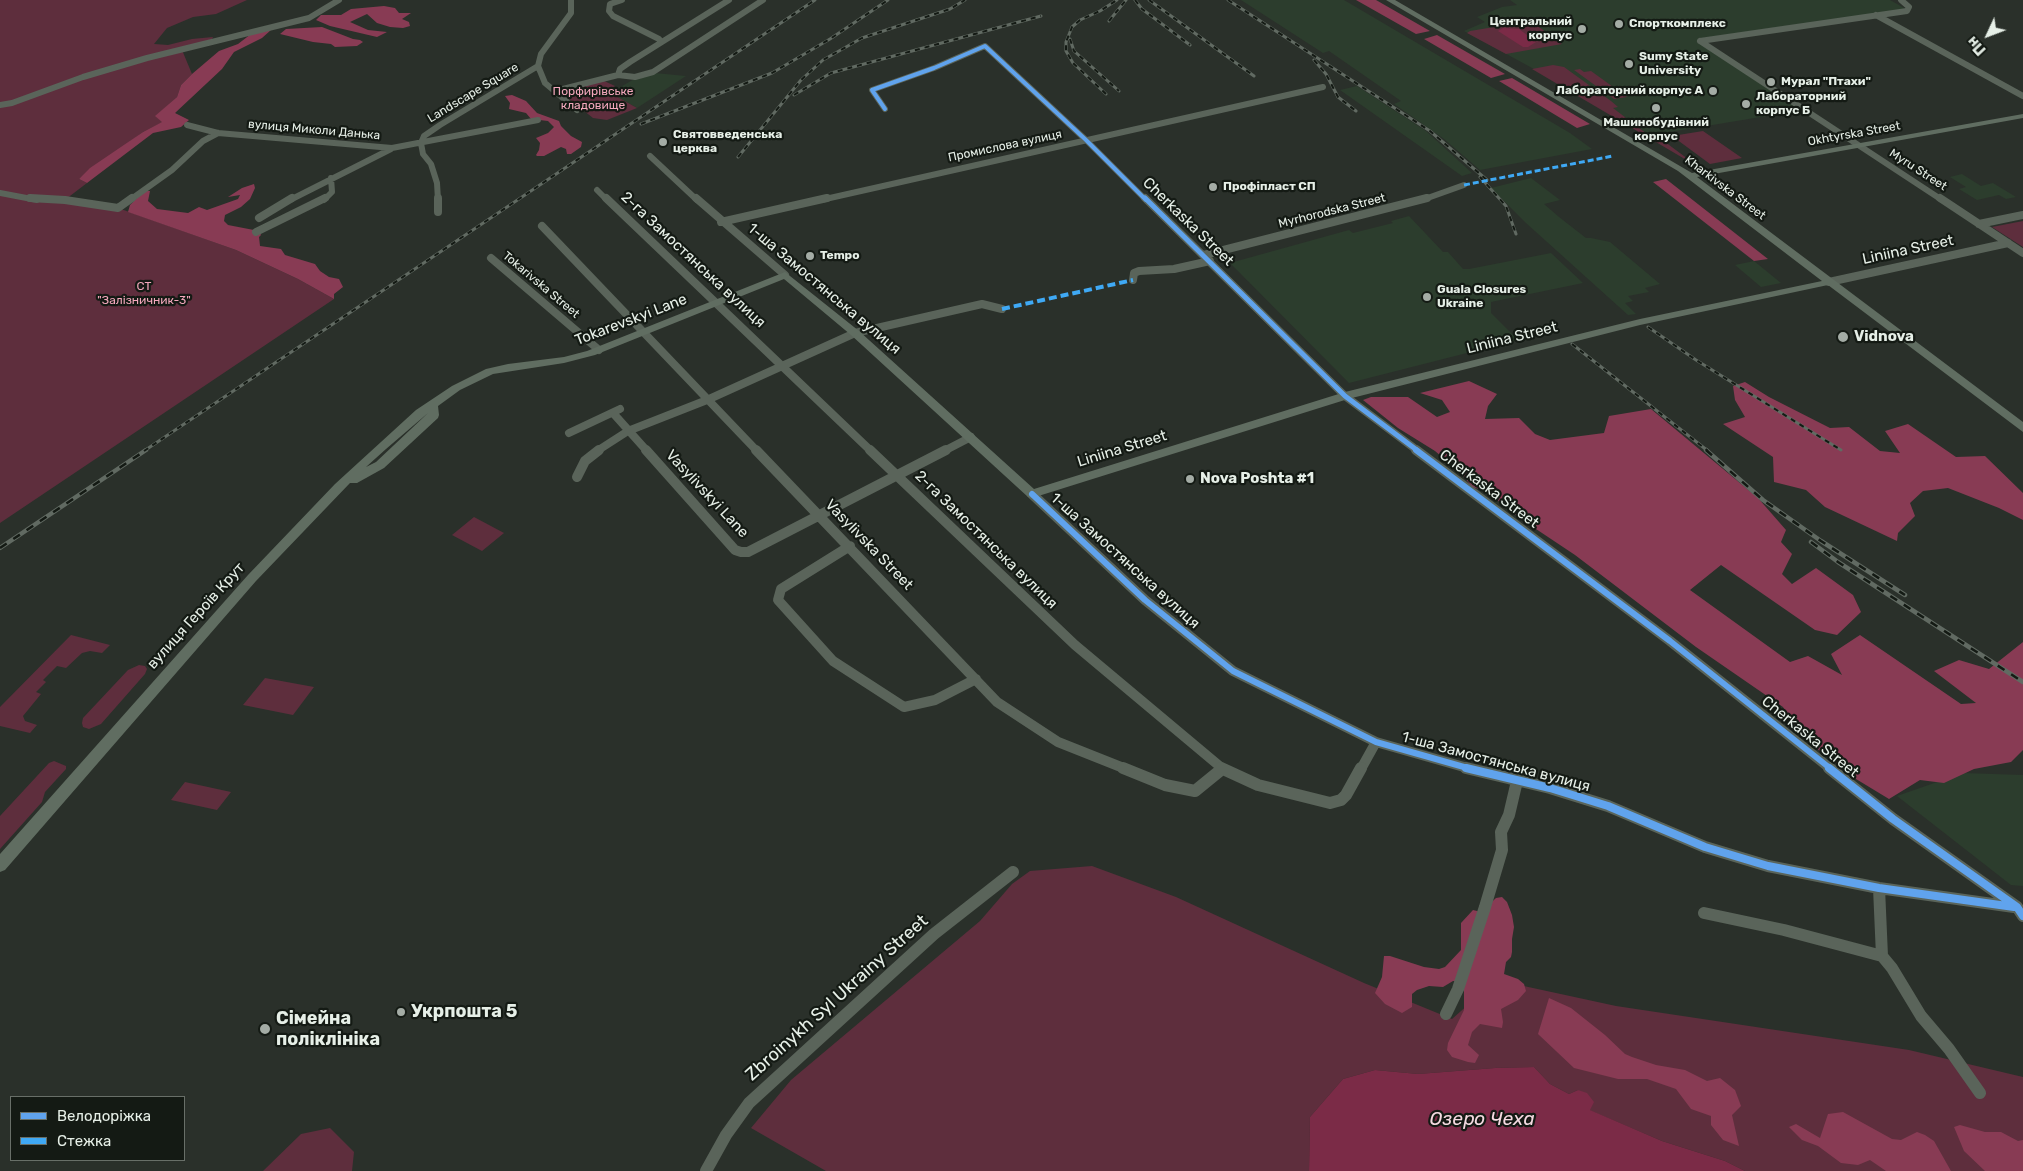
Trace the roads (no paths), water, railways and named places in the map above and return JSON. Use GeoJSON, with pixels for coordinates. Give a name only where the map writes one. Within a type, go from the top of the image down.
{"type":"FeatureCollection","features":[{"type":"Feature","properties":{"kind":"main road","name":"Kharkivska Street"},"geometry":{"type":"LineString","coordinates":[[1390,0],[1579,108],[1690,176],[2023,428]]}},
{"type":"Feature","properties":{"kind":"main road","name":"Okhtyrska Street"},"geometry":{"type":"LineString","coordinates":[[1690,176],[2023,116]]}},
{"type":"Feature","properties":{"kind":"main road","name":"Tokarevskyi Lane"},"geometry":{"type":"LineString","coordinates":[[432,405],[456,388],[490,371],[508,366],[564,360],[599,350],[785,275]]}},
{"type":"Feature","properties":{"kind":"main road","name":"1-ша Замостянська вулиця"},"geometry":{"type":"LineString","coordinates":[[785,275],[855,333],[1032,494]]}},
{"type":"Feature","properties":{"kind":"main road","name":"Liniina Street"},"geometry":{"type":"LineString","coordinates":[[1032,494],[1346,396],[1640,322],[1829,282]]}},
{"type":"Feature","properties":{"kind":"main road","name":"вулиця Героїв Крут"},"geometry":{"type":"LineString","coordinates":[[0,865],[225,607],[339,487],[382,446],[432,405]]}},
{"type":"Feature","properties":{"kind":"street"},"geometry":{"type":"LineString","coordinates":[[0,105],[12,103],[83,77],[147,58],[309,18],[339,0]]}},
{"type":"Feature","properties":{"kind":"street"},"geometry":{"type":"LineString","coordinates":[[538,66],[541,54],[571,13],[571,0]]}},
{"type":"Feature","properties":{"kind":"street"},"geometry":{"type":"LineString","coordinates":[[622,0],[610,4],[609,11],[613,16],[659,39],[661,42]]}},
{"type":"Feature","properties":{"kind":"street"},"geometry":{"type":"LineString","coordinates":[[618,75],[620,70],[661,42],[729,0]]}},
{"type":"Feature","properties":{"kind":"street"},"geometry":{"type":"LineString","coordinates":[[555,91],[618,75],[635,77],[653,72],[763,0]]}},
{"type":"Feature","properties":{"kind":"street"},"geometry":{"type":"LineString","coordinates":[[1876,15],[1907,11],[1909,7],[1901,0],[1894,10],[1889,12]]}},
{"type":"Feature","properties":{"kind":"street"},"geometry":{"type":"LineString","coordinates":[[1876,15],[2023,96]]}},
{"type":"Feature","properties":{"kind":"street","name":"Myru Street"},"geometry":{"type":"LineString","coordinates":[[1876,15],[1700,41],[2023,253]]}},
{"type":"Feature","properties":{"kind":"street","name":"Cherkaska Street"},"geometry":{"type":"LineString","coordinates":[[886,108],[872,90],[934,68],[985,46],[1086,140],[1346,396],[1670,641],[1892,818],[2021,910]]}},
{"type":"Feature","properties":{"kind":"street","name":"Landscape Square"},"geometry":{"type":"LineString","coordinates":[[423,140],[457,113],[538,66],[545,83],[577,110]]}},
{"type":"Feature","properties":{"kind":"street","name":"Промислова вулиця"},"geometry":{"type":"LineString","coordinates":[[721,222],[1323,87]]}},
{"type":"Feature","properties":{"kind":"street","name":"Landscape Square"},"geometry":{"type":"LineString","coordinates":[[423,140],[538,120]]}},
{"type":"Feature","properties":{"kind":"street","name":"вулиця Миколи Данька"},"geometry":{"type":"LineString","coordinates":[[187,125],[218,133],[392,148],[423,140]]}},
{"type":"Feature","properties":{"kind":"street"},"geometry":{"type":"LineString","coordinates":[[0,193],[40,200],[65,200],[118,208],[172,170],[203,141],[218,133]]}},
{"type":"Feature","properties":{"kind":"street"},"geometry":{"type":"LineString","coordinates":[[423,140],[423,154],[431,164],[437,183],[438,212]]}},
{"type":"Feature","properties":{"kind":"street"},"geometry":{"type":"LineString","coordinates":[[259,218],[392,148]]}},
{"type":"Feature","properties":{"kind":"street","name":"1-ша Замостянська вулиця"},"geometry":{"type":"LineString","coordinates":[[650,156],[721,222],[785,275]]}},
{"type":"Feature","properties":{"kind":"street"},"geometry":{"type":"LineString","coordinates":[[256,232],[322,201],[332,192],[332,178]]}},
{"type":"Feature","properties":{"kind":"street","name":"Myrhorodska Street"},"geometry":{"type":"LineString","coordinates":[[1133,280],[1134,273],[1139,271],[1174,269],[1207,258],[1439,195],[1464,184]]}},
{"type":"Feature","properties":{"kind":"street","name":"2-га Замостянська вулиця"},"geometry":{"type":"LineString","coordinates":[[597,190],[1075,646],[1222,769],[1258,785],[1330,803],[1341,800],[1346,794],[1376,742]]}},
{"type":"Feature","properties":{"kind":"street"},"geometry":{"type":"LineString","coordinates":[[1979,224],[2023,215]]}},
{"type":"Feature","properties":{"kind":"street","name":"Vasylivska Street"},"geometry":{"type":"LineString","coordinates":[[542,226],[707,400],[850,546],[997,702],[1058,742],[1165,785],[1195,791],[1222,769]]}},
{"type":"Feature","properties":{"kind":"street","name":"Liniina Street"},"geometry":{"type":"LineString","coordinates":[[1829,282],[2008,243]]}},
{"type":"Feature","properties":{"kind":"street","name":"Tokarivska Street"},"geometry":{"type":"LineString","coordinates":[[491,258],[599,350]]}},
{"type":"Feature","properties":{"kind":"street"},"geometry":{"type":"LineString","coordinates":[[577,477],[586,461],[604,446],[628,431],[707,400],[855,333],[982,304],[1002,310]]}},
{"type":"Feature","properties":{"kind":"street","name":"Vasylivskyi Lane"},"geometry":{"type":"LineString","coordinates":[[569,433],[616,411],[628,431],[735,550],[748,552],[971,437]]}},
{"type":"Feature","properties":{"kind":"street","name":"1-ша Замостянська вулиця"},"geometry":{"type":"LineString","coordinates":[[1032,494],[1145,600],[1233,671],[1376,742],[1445,763],[1550,788],[1608,806],[1705,847],[1768,866],[1879,888],[2021,910]]}},
{"type":"Feature","properties":{"kind":"street"},"geometry":{"type":"LineString","coordinates":[[850,546],[781,589],[778,600],[833,661],[904,707],[935,700],[976,679]]}},
{"type":"Feature","properties":{"kind":"street"},"geometry":{"type":"LineString","coordinates":[[1446,1014],[1458,989],[1494,878],[1502,850],[1502,832],[1509,815],[1517,781]]}},
{"type":"Feature","properties":{"kind":"street","name":"Zbroinykh Syl Ukrainy Street"},"geometry":{"type":"LineString","coordinates":[[706,1171],[726,1135],[749,1103],[934,934],[1014,872]]}},
{"type":"Feature","properties":{"kind":"street"},"geometry":{"type":"LineString","coordinates":[[1879,888],[1882,956]]}},
{"type":"Feature","properties":{"kind":"street"},"geometry":{"type":"LineString","coordinates":[[1704,913],[1784,930],[1882,956],[1892,968],[1921,1016],[1949,1049],[1980,1093]]}},
{"type":"Feature","properties":{"kind":"water"},"geometry":{"type":"Polygon","coordinates":[[[1503,28],[1519,29],[1536,42],[1528,47],[1523,47],[1498,31],[1503,28]]]}},
{"type":"Feature","properties":{"kind":"water","name":"Озеро Чеха"},"geometry":{"type":"Polygon","coordinates":[[[1534,1067],[1550,1084],[1569,1094],[1578,1090],[1587,1093],[1594,1102],[1590,1110],[1662,1141],[1725,1161],[1745,1171],[1309,1171],[1310,1117],[1343,1079],[1375,1070],[1418,1074],[1534,1067]]]}},
{"type":"Feature","properties":{"kind":"railway"},"geometry":{"type":"LineString","coordinates":[[144,451],[815,0]]}},
{"type":"Feature","properties":{"kind":"railway"},"geometry":{"type":"LineString","coordinates":[[641,124],[772,73],[830,39],[888,0]]}},
{"type":"Feature","properties":{"kind":"railway"},"geometry":{"type":"LineString","coordinates":[[738,157],[801,80],[823,60],[862,38],[950,9],[965,0]]}},
{"type":"Feature","properties":{"kind":"railway"},"geometry":{"type":"LineString","coordinates":[[1106,94],[1073,63],[1066,51],[1066,42],[1072,27],[1080,20],[1100,11],[1117,0]]}},
{"type":"Feature","properties":{"kind":"railway"},"geometry":{"type":"LineString","coordinates":[[1109,21],[1126,0]]}},
{"type":"Feature","properties":{"kind":"railway"},"geometry":{"type":"LineString","coordinates":[[1135,0],[1142,9],[1190,45]]}},
{"type":"Feature","properties":{"kind":"railway"},"geometry":{"type":"LineString","coordinates":[[1149,0],[1254,76]]}},
{"type":"Feature","properties":{"kind":"railway"},"geometry":{"type":"LineString","coordinates":[[1228,0],[1430,131],[1487,180]]}},
{"type":"Feature","properties":{"kind":"railway"},"geometry":{"type":"LineString","coordinates":[[794,95],[831,73],[1041,16]]}},
{"type":"Feature","properties":{"kind":"railway"},"geometry":{"type":"LineString","coordinates":[[1070,39],[1074,51],[1119,91]]}},
{"type":"Feature","properties":{"kind":"railway"},"geometry":{"type":"LineString","coordinates":[[1314,60],[1326,74],[1338,97],[1356,111]]}},
{"type":"Feature","properties":{"kind":"railway"},"geometry":{"type":"LineString","coordinates":[[1480,177],[1506,206],[1516,234]]}},
{"type":"Feature","properties":{"kind":"railway"},"geometry":{"type":"LineString","coordinates":[[1648,327],[1696,360],[1841,450]]}},
{"type":"Feature","properties":{"kind":"railway"},"geometry":{"type":"LineString","coordinates":[[1572,344],[1708,451]]}},
{"type":"Feature","properties":{"kind":"railway"},"geometry":{"type":"LineString","coordinates":[[0,548],[146,450]]}},
{"type":"Feature","properties":{"kind":"railway"},"geometry":{"type":"LineString","coordinates":[[1706,450],[1763,500],[1821,541],[1905,595]]}},
{"type":"Feature","properties":{"kind":"railway"},"geometry":{"type":"LineString","coordinates":[[1811,542],[1838,562],[2023,682]]}},
{"type":"Feature","properties":{"kind":"place","name":"Спорткомплекс"},"geometry":{"type":"Point","coordinates":[1619,24]}},
{"type":"Feature","properties":{"kind":"place","name":"Центральний корпус"},"geometry":{"type":"Point","coordinates":[1582,29]}},
{"type":"Feature","properties":{"kind":"place","name":"Sumy State University"},"geometry":{"type":"Point","coordinates":[1629,64]}},
{"type":"Feature","properties":{"kind":"place","name":"Мурал \"Птахи\""},"geometry":{"type":"Point","coordinates":[1771,82]}},
{"type":"Feature","properties":{"kind":"place","name":"Лабораторний корпус А"},"geometry":{"type":"Point","coordinates":[1713,91]}},
{"type":"Feature","properties":{"kind":"place","name":"Лабораторний корпус Б"},"geometry":{"type":"Point","coordinates":[1746,104]}},
{"type":"Feature","properties":{"kind":"place","name":"Машинобудівний корпус"},"geometry":{"type":"Point","coordinates":[1656,108]}},
{"type":"Feature","properties":{"kind":"place","name":"Святовведенська церква"},"geometry":{"type":"Point","coordinates":[663,142]}},
{"type":"Feature","properties":{"kind":"place","name":"Профіпласт СП"},"geometry":{"type":"Point","coordinates":[1213,187]}},
{"type":"Feature","properties":{"kind":"place","name":"Tempo"},"geometry":{"type":"Point","coordinates":[810,256]}},
{"type":"Feature","properties":{"kind":"place","name":"Guala Closures Ukraine"},"geometry":{"type":"Point","coordinates":[1427,297]}},
{"type":"Feature","properties":{"kind":"place","name":"Vidnova"},"geometry":{"type":"Point","coordinates":[1843,337]}},
{"type":"Feature","properties":{"kind":"place","name":"Nova Poshta #1"},"geometry":{"type":"Point","coordinates":[1190,479]}},
{"type":"Feature","properties":{"kind":"place","name":"Укрпошта 5"},"geometry":{"type":"Point","coordinates":[401,1012]}},
{"type":"Feature","properties":{"kind":"place","name":"Сімейна поліклініка"},"geometry":{"type":"Point","coordinates":[265,1029]}},
{"type":"Feature","properties":{"kind":"park label","name":"Порфирівське кладовище"},"geometry":{"type":"Point","coordinates":[593,99]}},
{"type":"Feature","properties":{"kind":"park label","name":"СТ \"Залізничник-3\""},"geometry":{"type":"Point","coordinates":[144,294]}}]}
